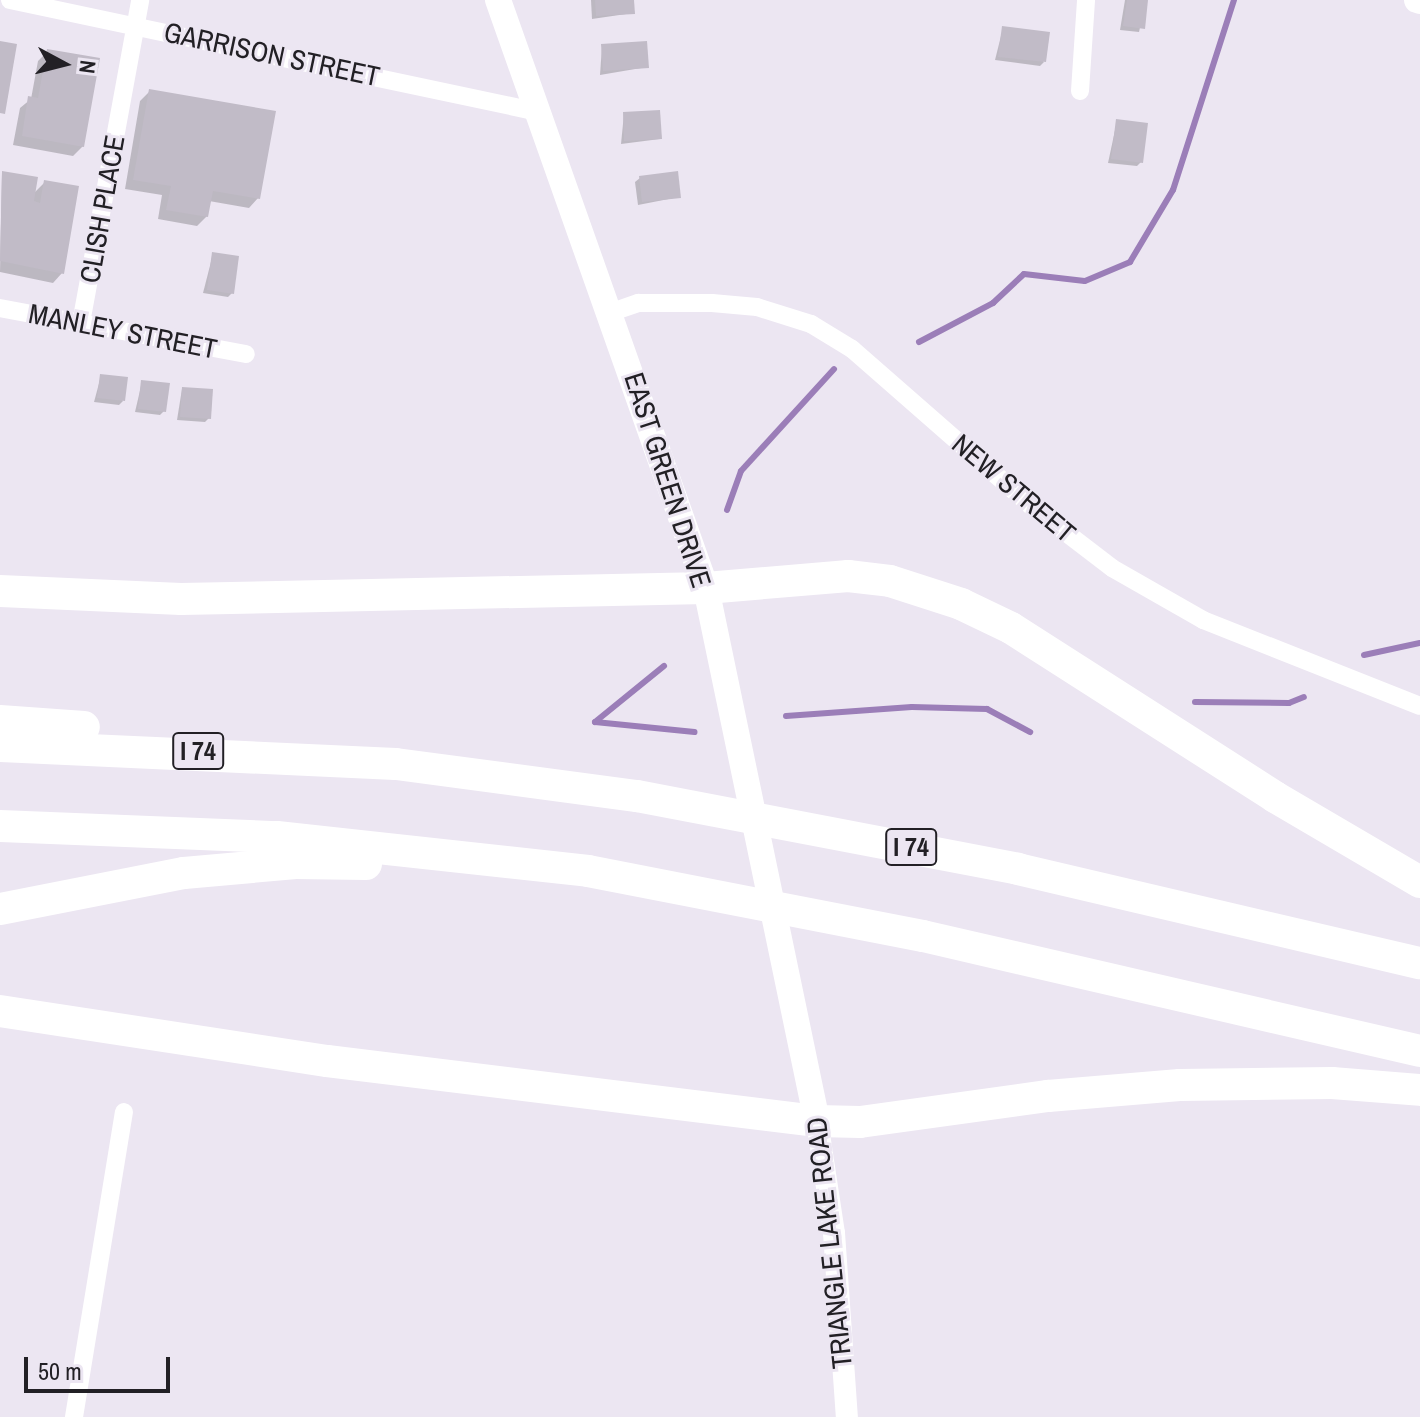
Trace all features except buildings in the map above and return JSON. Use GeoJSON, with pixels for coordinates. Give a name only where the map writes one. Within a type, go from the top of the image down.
{"type":"FeatureCollection","features":[{"type":"Feature","properties":{"kind":"highway"},"geometry":{"type":"LineString","coordinates":[[0,591],[181,599],[706,588],[848,576],[912,586],[961,604],[1076,667],[1275,797],[1420,882]]}},
{"type":"Feature","properties":{"kind":"highway"},"geometry":{"type":"LineString","coordinates":[[0,721],[337,745],[396,764]]}},
{"type":"Feature","properties":{"kind":"highway","name":"I 74"},"geometry":{"type":"LineString","coordinates":[[0,746],[396,764],[621,794],[830,830],[1420,963]]}},
{"type":"Feature","properties":{"kind":"highway"},"geometry":{"type":"LineString","coordinates":[[0,826],[277,837],[588,871],[923,936],[1420,1051]]}},
{"type":"Feature","properties":{"kind":"highway"},"geometry":{"type":"LineString","coordinates":[[0,909],[158,878],[253,866],[348,863],[510,876],[588,871]]}},
{"type":"Feature","properties":{"kind":"highway"},"geometry":{"type":"LineString","coordinates":[[0,1011],[327,1061],[817,1121],[860,1122],[1048,1096],[1180,1085],[1332,1083],[1420,1090]]}},
{"type":"Feature","properties":{"kind":"main road","name":"EAST GREEN DRIVE"},"geometry":{"type":"LineString","coordinates":[[498,0],[534,111],[612,312],[706,588],[748,773],[785,976]]}},
{"type":"Feature","properties":{"kind":"main road","name":"TRIANGLE LAKE ROAD"},"geometry":{"type":"LineString","coordinates":[[785,976],[817,1121]]}},
{"type":"Feature","properties":{"kind":"street","name":"GARRISON STREET"},"geometry":{"type":"LineString","coordinates":[[10,0],[136,24],[534,111]]}},
{"type":"Feature","properties":{"kind":"street","name":"CLISH PLACE"},"geometry":{"type":"LineString","coordinates":[[81,323],[140,0]]}},
{"type":"Feature","properties":{"kind":"street"},"geometry":{"type":"LineString","coordinates":[[1080,91],[1086,0]]}},
{"type":"Feature","properties":{"kind":"street","name":"NEW STREET"},"geometry":{"type":"LineString","coordinates":[[612,312],[638,303],[712,303],[757,307],[811,324],[852,349],[1030,505],[1112,568],[1203,620],[1420,706]]}},
{"type":"Feature","properties":{"kind":"street","name":"MANLEY STREET"},"geometry":{"type":"LineString","coordinates":[[0,308],[246,354]]}},
{"type":"Feature","properties":{"kind":"street"},"geometry":{"type":"LineString","coordinates":[[74,1417],[124,1112]]}},
{"type":"Feature","properties":{"kind":"street","name":"TRIANGLE LAKE ROAD"},"geometry":{"type":"LineString","coordinates":[[817,1121],[834,1233],[847,1417]]}},
{"type":"Feature","properties":{"kind":"waterway"},"geometry":{"type":"LineString","coordinates":[[919,342],[993,303],[1024,274],[1085,281],[1130,262],[1173,190],[1234,0]]}},
{"type":"Feature","properties":{"kind":"waterway"},"geometry":{"type":"LineString","coordinates":[[727,510],[741,471],[834,369]]}},
{"type":"Feature","properties":{"kind":"waterway"},"geometry":{"type":"LineString","coordinates":[[1364,655],[1420,643]]}},
{"type":"Feature","properties":{"kind":"waterway"},"geometry":{"type":"LineString","coordinates":[[595,722],[664,666]]}},
{"type":"Feature","properties":{"kind":"waterway"},"geometry":{"type":"LineString","coordinates":[[1195,702],[1289,703],[1304,697]]}},
{"type":"Feature","properties":{"kind":"waterway"},"geometry":{"type":"LineString","coordinates":[[786,716],[912,707],[987,709],[1030,732]]}},
{"type":"Feature","properties":{"kind":"waterway"},"geometry":{"type":"LineString","coordinates":[[595,722],[694,732]]}}]}
